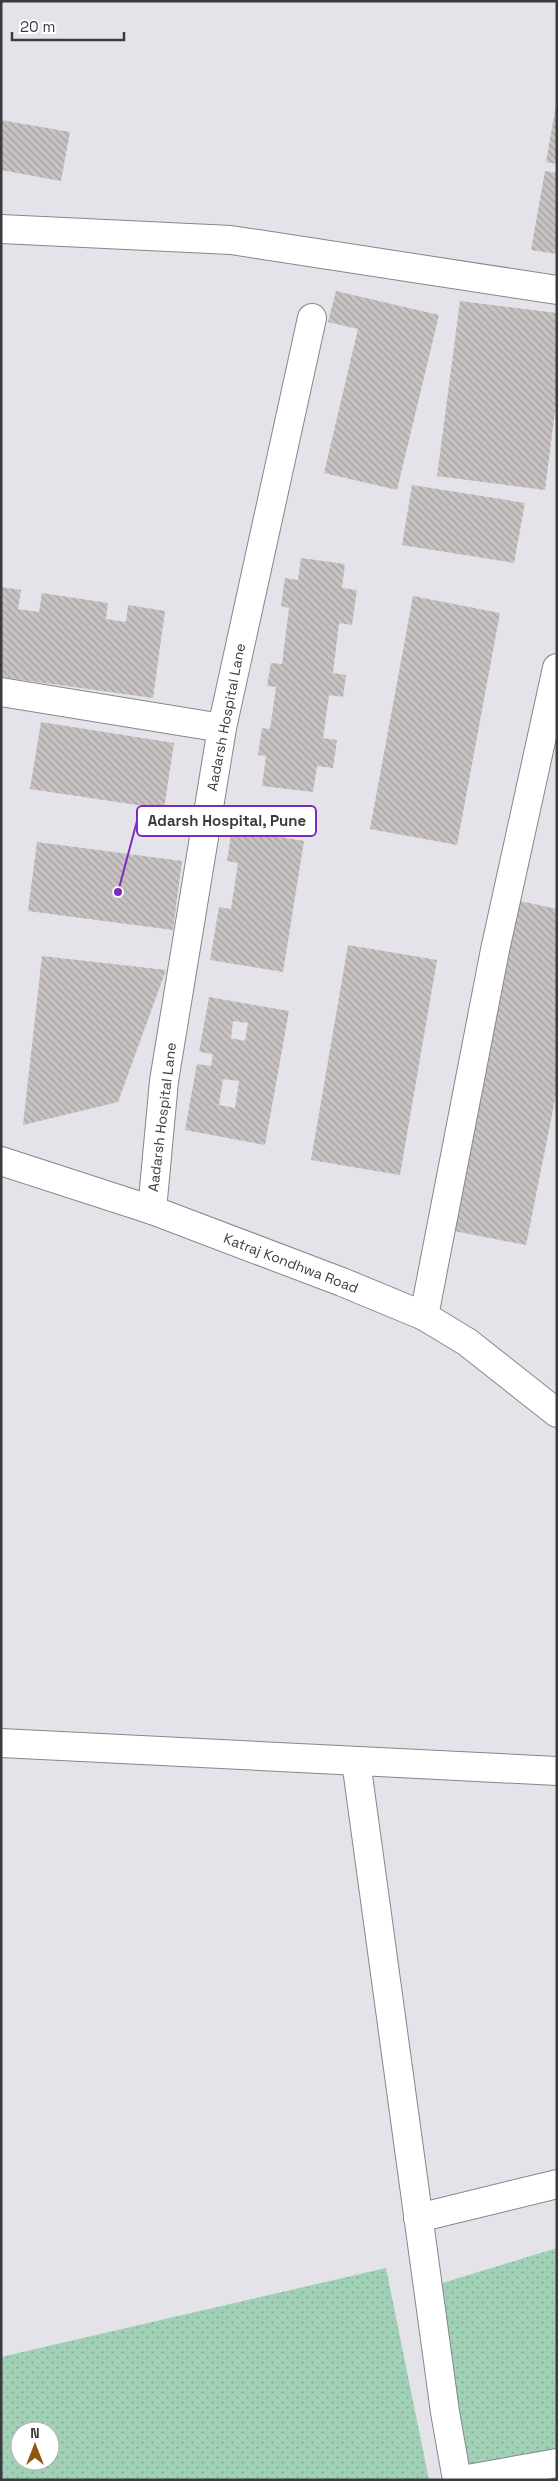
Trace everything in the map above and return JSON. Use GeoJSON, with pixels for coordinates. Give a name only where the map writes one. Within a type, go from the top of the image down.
{"type":"FeatureCollection","features":[{"type":"Feature","properties":{"kind":"main road"},"geometry":{"type":"LineString","coordinates":[[1,229],[231,240],[557,290]]}},
{"type":"Feature","properties":{"kind":"main road","name":"Aadarsh Hospital Lane"},"geometry":{"type":"LineString","coordinates":[[152,1210],[164,1081],[222,728],[312,318]]}},
{"type":"Feature","properties":{"kind":"main road"},"geometry":{"type":"LineString","coordinates":[[424,1316],[495,950],[557,668]]}},
{"type":"Feature","properties":{"kind":"main road"},"geometry":{"type":"LineString","coordinates":[[1,692],[222,728]]}},
{"type":"Feature","properties":{"kind":"main road","name":"Katraj Kondhwa Road"},"geometry":{"type":"LineString","coordinates":[[1,1161],[152,1210],[342,1282],[424,1316],[468,1342],[557,1413]]}},
{"type":"Feature","properties":{"kind":"main road"},"geometry":{"type":"LineString","coordinates":[[1,1743],[557,1771]]}},
{"type":"Feature","properties":{"kind":"main road"},"geometry":{"type":"LineString","coordinates":[[356,1761],[418,2218],[457,2480]]}},
{"type":"Feature","properties":{"kind":"main road"},"geometry":{"type":"LineString","coordinates":[[418,2218],[557,2184]]}},
{"type":"Feature","properties":{"kind":"main road"},"geometry":{"type":"LineString","coordinates":[[462,2480],[557,2463]]}},
{"type":"Feature","properties":{"kind":"green space"},"geometry":{"type":"Polygon","coordinates":[[[557,2248],[557,2480],[469,2480],[436,2285],[557,2248]]]}},
{"type":"Feature","properties":{"kind":"green space"},"geometry":{"type":"Polygon","coordinates":[[[386,2268],[429,2480],[1,2480],[1,2357],[386,2268]]]}},
{"type":"Feature","properties":{"kind":"building"},"geometry":{"type":"Polygon","coordinates":[[[557,105],[557,164],[546,162],[557,105]]]}},
{"type":"Feature","properties":{"kind":"building"},"geometry":{"type":"Polygon","coordinates":[[[1,120],[70,132],[61,181],[1,170],[1,120]]]}},
{"type":"Feature","properties":{"kind":"building"},"geometry":{"type":"Polygon","coordinates":[[[545,171],[557,173],[557,254],[531,250],[545,171]]]}},
{"type":"Feature","properties":{"kind":"building"},"geometry":{"type":"Polygon","coordinates":[[[336,291],[439,315],[397,490],[324,473],[358,329],[328,322],[336,291]]]}},
{"type":"Feature","properties":{"kind":"building"},"geometry":{"type":"Polygon","coordinates":[[[460,301],[557,313],[557,396],[545,490],[437,476],[460,301]]]}},
{"type":"Feature","properties":{"kind":"building"},"geometry":{"type":"Polygon","coordinates":[[[412,485],[525,503],[514,563],[402,545],[412,485]]]}},
{"type":"Feature","properties":{"kind":"building"},"geometry":{"type":"Polygon","coordinates":[[[301,558],[345,564],[342,588],[357,590],[352,625],[339,623],[333,673],[346,675],[343,697],[329,695],[323,738],[337,740],[333,768],[317,766],[313,792],[262,786],[266,756],[258,755],[262,728],[270,729],[276,687],[267,686],[271,663],[282,664],[289,608],[281,606],[285,578],[298,580],[301,558]]]}},
{"type":"Feature","properties":{"kind":"building"},"geometry":{"type":"Polygon","coordinates":[[[1,587],[21,590],[18,609],[39,612],[42,593],[108,603],[106,619],[126,622],[128,605],[165,611],[153,698],[1,677],[1,587]]]}},
{"type":"Feature","properties":{"kind":"building"},"geometry":{"type":"Polygon","coordinates":[[[413,596],[500,613],[457,845],[370,829],[413,596]]]}},
{"type":"Feature","properties":{"kind":"building"},"geometry":{"type":"Polygon","coordinates":[[[41,722],[174,743],[164,809],[30,789],[41,722]]]}},
{"type":"Feature","properties":{"kind":"building"},"geometry":{"type":"Polygon","coordinates":[[[232,829],[304,841],[283,972],[210,960],[219,907],[231,909],[238,863],[227,861],[232,829]]]}},
{"type":"Feature","properties":{"kind":"building"},"geometry":{"type":"Polygon","coordinates":[[[37,842],[182,861],[173,930],[28,911],[37,842]]]}},
{"type":"Feature","properties":{"kind":"building"},"geometry":{"type":"Polygon","coordinates":[[[515,900],[557,909],[557,1090],[526,1245],[449,1230],[515,900]]]}},
{"type":"Feature","properties":{"kind":"building"},"geometry":{"type":"Polygon","coordinates":[[[348,945],[437,960],[400,1175],[311,1160],[348,945]]]}},
{"type":"Feature","properties":{"kind":"building"},"geometry":{"type":"Polygon","coordinates":[[[42,956],[166,970],[118,1102],[23,1125],[42,956]]]}},
{"type":"Feature","properties":{"kind":"building"},"geometry":{"type":"Polygon","coordinates":[[[209,997],[289,1011],[265,1145],[185,1130],[197,1064],[211,1066],[213,1054],[199,1052],[209,997]],[[233,1021],[231,1038],[245,1041],[248,1023],[233,1021]],[[223,1079],[219,1105],[235,1108],[239,1081],[223,1079]]]}},
{"type":"Feature","properties":{"kind":"place","name":"Adarsh Hospital, Pune"},"geometry":{"type":"Point","coordinates":[118,892]}}]}
